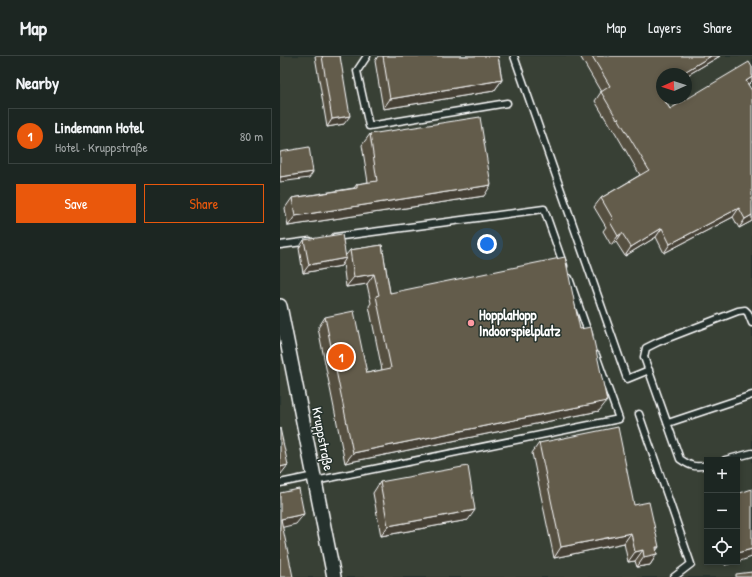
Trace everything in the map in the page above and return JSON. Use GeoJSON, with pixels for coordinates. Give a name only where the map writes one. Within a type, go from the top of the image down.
{"type":"FeatureCollection","features":[{"type":"Feature","properties":{"kind":"street","name":"Kruppstraße"},"geometry":{"type":"LineString","coordinates":[[280,306],[334,577]]}},
{"type":"Feature","properties":{"kind":"lane"},"geometry":{"type":"LineString","coordinates":[[367,56],[357,71],[369,126],[507,103]]}},
{"type":"Feature","properties":{"kind":"lane"},"geometry":{"type":"LineString","coordinates":[[514,56],[627,379],[649,370]]}},
{"type":"Feature","properties":{"kind":"lane"},"geometry":{"type":"LineString","coordinates":[[327,238],[544,209],[592,344]]}},
{"type":"Feature","properties":{"kind":"lane"},"geometry":{"type":"LineString","coordinates":[[280,245],[319,239]]}},
{"type":"Feature","properties":{"kind":"lane"},"geometry":{"type":"LineString","coordinates":[[704,465],[689,465],[680,459],[644,357],[646,348],[738,311],[745,310],[748,313],[752,323]]}},
{"type":"Feature","properties":{"kind":"lane"},"geometry":{"type":"LineString","coordinates":[[280,484],[315,479],[619,419],[595,351]]}},
{"type":"Feature","properties":{"kind":"lane"},"geometry":{"type":"LineString","coordinates":[[668,424],[752,395]]}},
{"type":"Feature","properties":{"kind":"lane"},"geometry":{"type":"LineString","coordinates":[[639,414],[691,564],[674,577]]}},
{"type":"Feature","properties":{"kind":"lane"},"geometry":{"type":"LineString","coordinates":[[737,457],[752,453]]}},
{"type":"Feature","properties":{"kind":"shaded area"},"geometry":{"type":"Polygon","coordinates":[[[280,56],[752,56],[752,577],[280,577],[280,56]]]}},
{"type":"Feature","properties":{"kind":"building"},"geometry":{"type":"Polygon","coordinates":[[[322,56],[340,56],[350,116],[332,119],[322,56]]]}},
{"type":"Feature","properties":{"kind":"building"},"geometry":{"type":"Polygon","coordinates":[[[383,56],[498,56],[502,80],[390,99],[383,56]]]}},
{"type":"Feature","properties":{"kind":"building"},"geometry":{"type":"Polygon","coordinates":[[[592,56],[711,56],[691,68],[656,68],[656,104],[667,104],[670,109],[678,104],[692,104],[692,96],[749,62],[752,67],[752,77],[746,81],[752,91],[752,215],[745,219],[739,208],[670,244],[662,228],[631,247],[622,233],[618,236],[610,222],[613,219],[601,198],[649,170],[601,92],[610,86],[592,56]]]}},
{"type":"Feature","properties":{"kind":"building"},"geometry":{"type":"Polygon","coordinates":[[[480,117],[491,185],[295,216],[292,198],[357,188],[357,184],[377,181],[370,134],[480,117]]]}},
{"type":"Feature","properties":{"kind":"building"},"geometry":{"type":"Polygon","coordinates":[[[309,147],[313,172],[280,177],[280,152],[309,147]]]}},
{"type":"Feature","properties":{"kind":"building"},"geometry":{"type":"Polygon","coordinates":[[[342,234],[346,258],[309,265],[304,240],[342,234]]]}},
{"type":"Feature","properties":{"kind":"building"},"geometry":{"type":"Polygon","coordinates":[[[382,245],[390,293],[565,257],[580,329],[591,327],[607,401],[353,453],[325,317],[354,311],[367,373],[391,368],[376,296],[379,295],[374,274],[354,277],[350,250],[382,245]]]}},
{"type":"Feature","properties":{"kind":"building"},"geometry":{"type":"Polygon","coordinates":[[[618,427],[634,505],[649,502],[659,547],[656,547],[657,554],[644,557],[643,550],[635,552],[631,533],[561,547],[539,443],[618,427]]]}},
{"type":"Feature","properties":{"kind":"building"},"geometry":{"type":"Polygon","coordinates":[[[280,428],[288,465],[280,467],[280,428]]]}},
{"type":"Feature","properties":{"kind":"building"},"geometry":{"type":"Polygon","coordinates":[[[468,466],[475,510],[388,526],[380,482],[468,466]]]}},
{"type":"Feature","properties":{"kind":"building"},"geometry":{"type":"Polygon","coordinates":[[[299,489],[304,514],[281,519],[293,577],[280,577],[280,493],[299,489]]]}},
{"type":"Feature","properties":{"kind":"building"},"geometry":{"type":"Polygon","coordinates":[[[752,489],[752,549],[740,552],[740,529],[740,493],[752,489]]]}},
{"type":"Feature","properties":{"kind":"building"},"geometry":{"type":"Polygon","coordinates":[[[752,572],[752,577],[736,577],[736,574],[752,572]]]}},
{"type":"Feature","properties":{"kind":"place","name":"HopplaHopp Indoorspielplatz"},"geometry":{"type":"Point","coordinates":[471,323]}},
{"type":"Feature","properties":{"kind":"place","name":"Lindemann Hotel"},"geometry":{"type":"Point","coordinates":[341,357]}}]}
